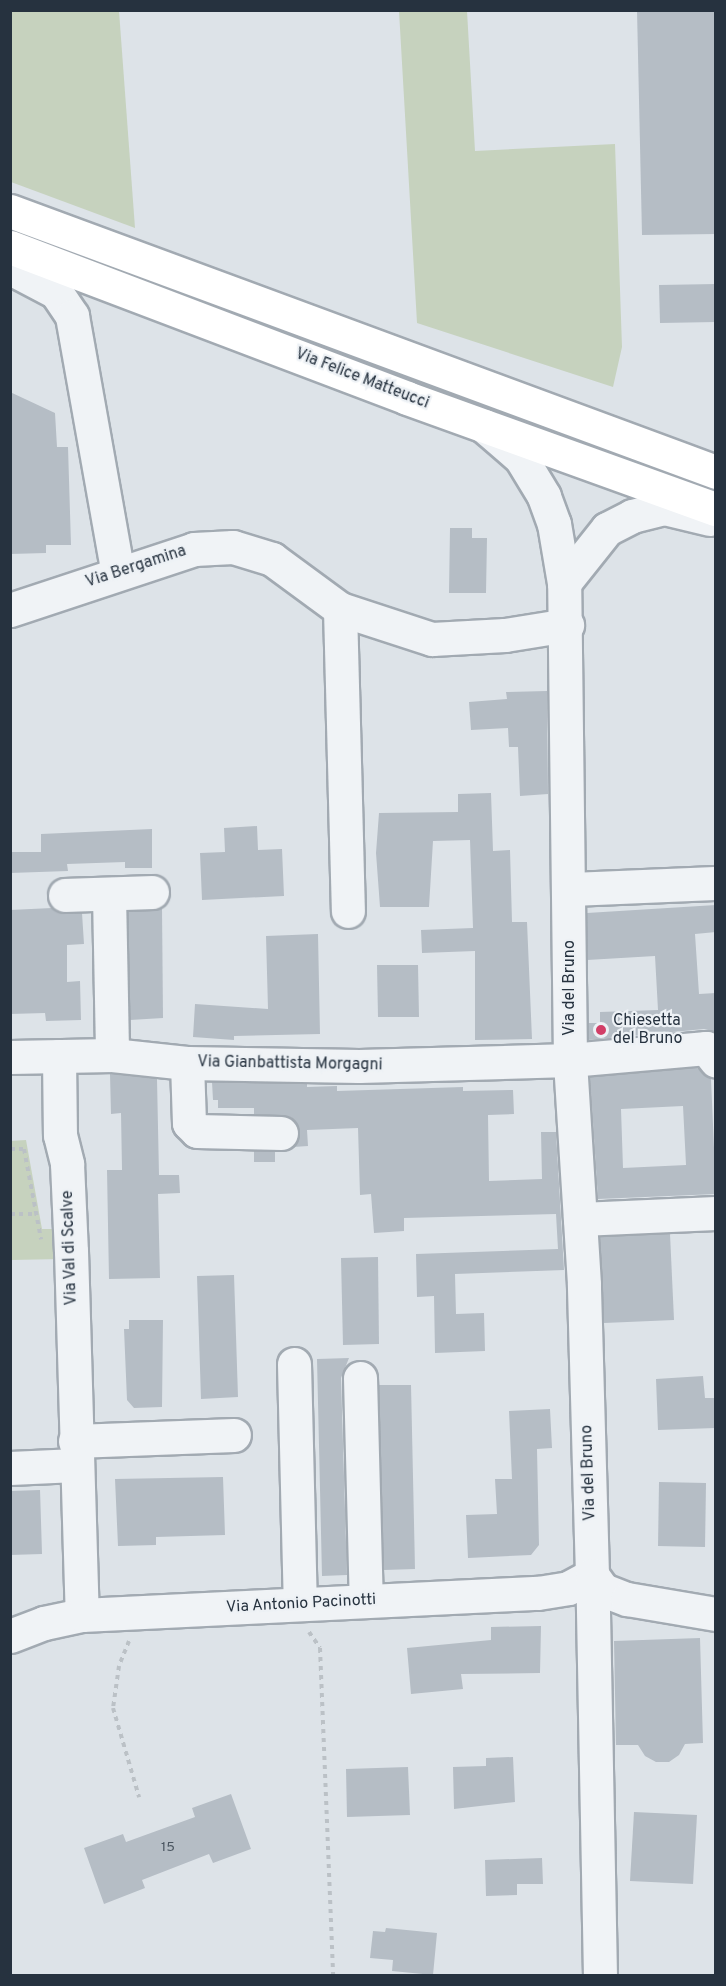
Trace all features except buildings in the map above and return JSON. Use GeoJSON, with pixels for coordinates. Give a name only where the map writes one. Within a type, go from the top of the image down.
{"type":"FeatureCollection","features":[{"type":"Feature","properties":{"kind":"main road","name":"Via Felice Matteucci"},"geometry":{"type":"LineString","coordinates":[[10,211],[716,472]]}},
{"type":"Feature","properties":{"kind":"main road","name":"Via Felice Matteucci"},"geometry":{"type":"LineString","coordinates":[[10,247],[716,509]]}},
{"type":"Feature","properties":{"kind":"street"},"geometry":{"type":"LineString","coordinates":[[10,268],[56,292],[72,316],[117,573]]}},
{"type":"Feature","properties":{"kind":"street","name":"Via del Bruno"},"geometry":{"type":"LineString","coordinates":[[481,423],[521,458],[544,496],[554,524],[564,583],[567,625],[570,1060],[580,1220],[592,1575],[600,1976]]}},
{"type":"Feature","properties":{"kind":"street"},"geometry":{"type":"LineString","coordinates":[[564,583],[607,530],[633,516],[664,508],[716,520]]}},
{"type":"Feature","properties":{"kind":"street","name":"Via Bergamina"},"geometry":{"type":"LineString","coordinates":[[10,610],[194,549],[233,547],[272,559],[340,609],[432,639],[505,635],[567,625]]}},
{"type":"Feature","properties":{"kind":"street"},"geometry":{"type":"LineString","coordinates":[[340,609],[348,911]]}},
{"type":"Feature","properties":{"kind":"street"},"geometry":{"type":"LineString","coordinates":[[570,889],[716,883]]}},
{"type":"Feature","properties":{"kind":"street"},"geometry":{"type":"LineString","coordinates":[[65,895],[152,892]]}},
{"type":"Feature","properties":{"kind":"street"},"geometry":{"type":"LineString","coordinates":[[109,894],[112,1055]]}},
{"type":"Feature","properties":{"kind":"street","name":"Via Gianbattista Morgagni"},"geometry":{"type":"LineString","coordinates":[[10,1057],[112,1055],[187,1063],[359,1066],[570,1060],[712,1050]]}},
{"type":"Feature","properties":{"kind":"street","name":"Via Val di Scalve"},"geometry":{"type":"LineString","coordinates":[[59,1056],[59,1112],[66,1164],[71,1251],[82,1615]]}},
{"type":"Feature","properties":{"kind":"street"},"geometry":{"type":"LineString","coordinates":[[187,1063],[189,1123],[197,1131],[281,1133]]}},
{"type":"Feature","properties":{"kind":"street"},"geometry":{"type":"LineString","coordinates":[[580,1220],[716,1213]]}},
{"type":"Feature","properties":{"kind":"street"},"geometry":{"type":"LineString","coordinates":[[294,1364],[300,1604]]}},
{"type":"Feature","properties":{"kind":"street"},"geometry":{"type":"LineString","coordinates":[[360,1378],[366,1601]]}},
{"type":"Feature","properties":{"kind":"street"},"geometry":{"type":"LineString","coordinates":[[10,1468],[76,1453],[234,1435]]}},
{"type":"Feature","properties":{"kind":"street"},"geometry":{"type":"LineString","coordinates":[[592,1575],[603,1590],[627,1599],[716,1614]]}},
{"type":"Feature","properties":{"kind":"street","name":"Via Antonio Pacinotti"},"geometry":{"type":"LineString","coordinates":[[10,1636],[44,1623],[82,1615],[538,1593],[568,1588],[592,1575]]}},
{"type":"Feature","properties":{"kind":"path"},"geometry":{"type":"LineString","coordinates":[[10,1214],[35,1214]]}},
{"type":"Feature","properties":{"kind":"path"},"geometry":{"type":"LineString","coordinates":[[300,1604],[302,1623],[320,1647],[333,1976]]}},
{"type":"Feature","properties":{"kind":"path"},"geometry":{"type":"LineString","coordinates":[[132,1635],[119,1666],[113,1708],[139,1797]]}},
{"type":"Feature","properties":{"kind":"green space"},"geometry":{"type":"Polygon","coordinates":[[[11,10],[119,11],[135,228],[11,182],[11,10]]]}},
{"type":"Feature","properties":{"kind":"green space"},"geometry":{"type":"Polygon","coordinates":[[[399,11],[467,11],[475,151],[615,144],[622,347],[613,387],[417,323],[399,11]]]}},
{"type":"Feature","properties":{"kind":"green space"},"geometry":{"type":"Polygon","coordinates":[[[26,1140],[42,1229],[59,1229],[62,1259],[11,1260],[10,1141],[26,1140]]]}},
{"type":"Feature","properties":{"kind":"place","name":"Chiesetta del Bruno"},"geometry":{"type":"Point","coordinates":[601,1030]}}]}
